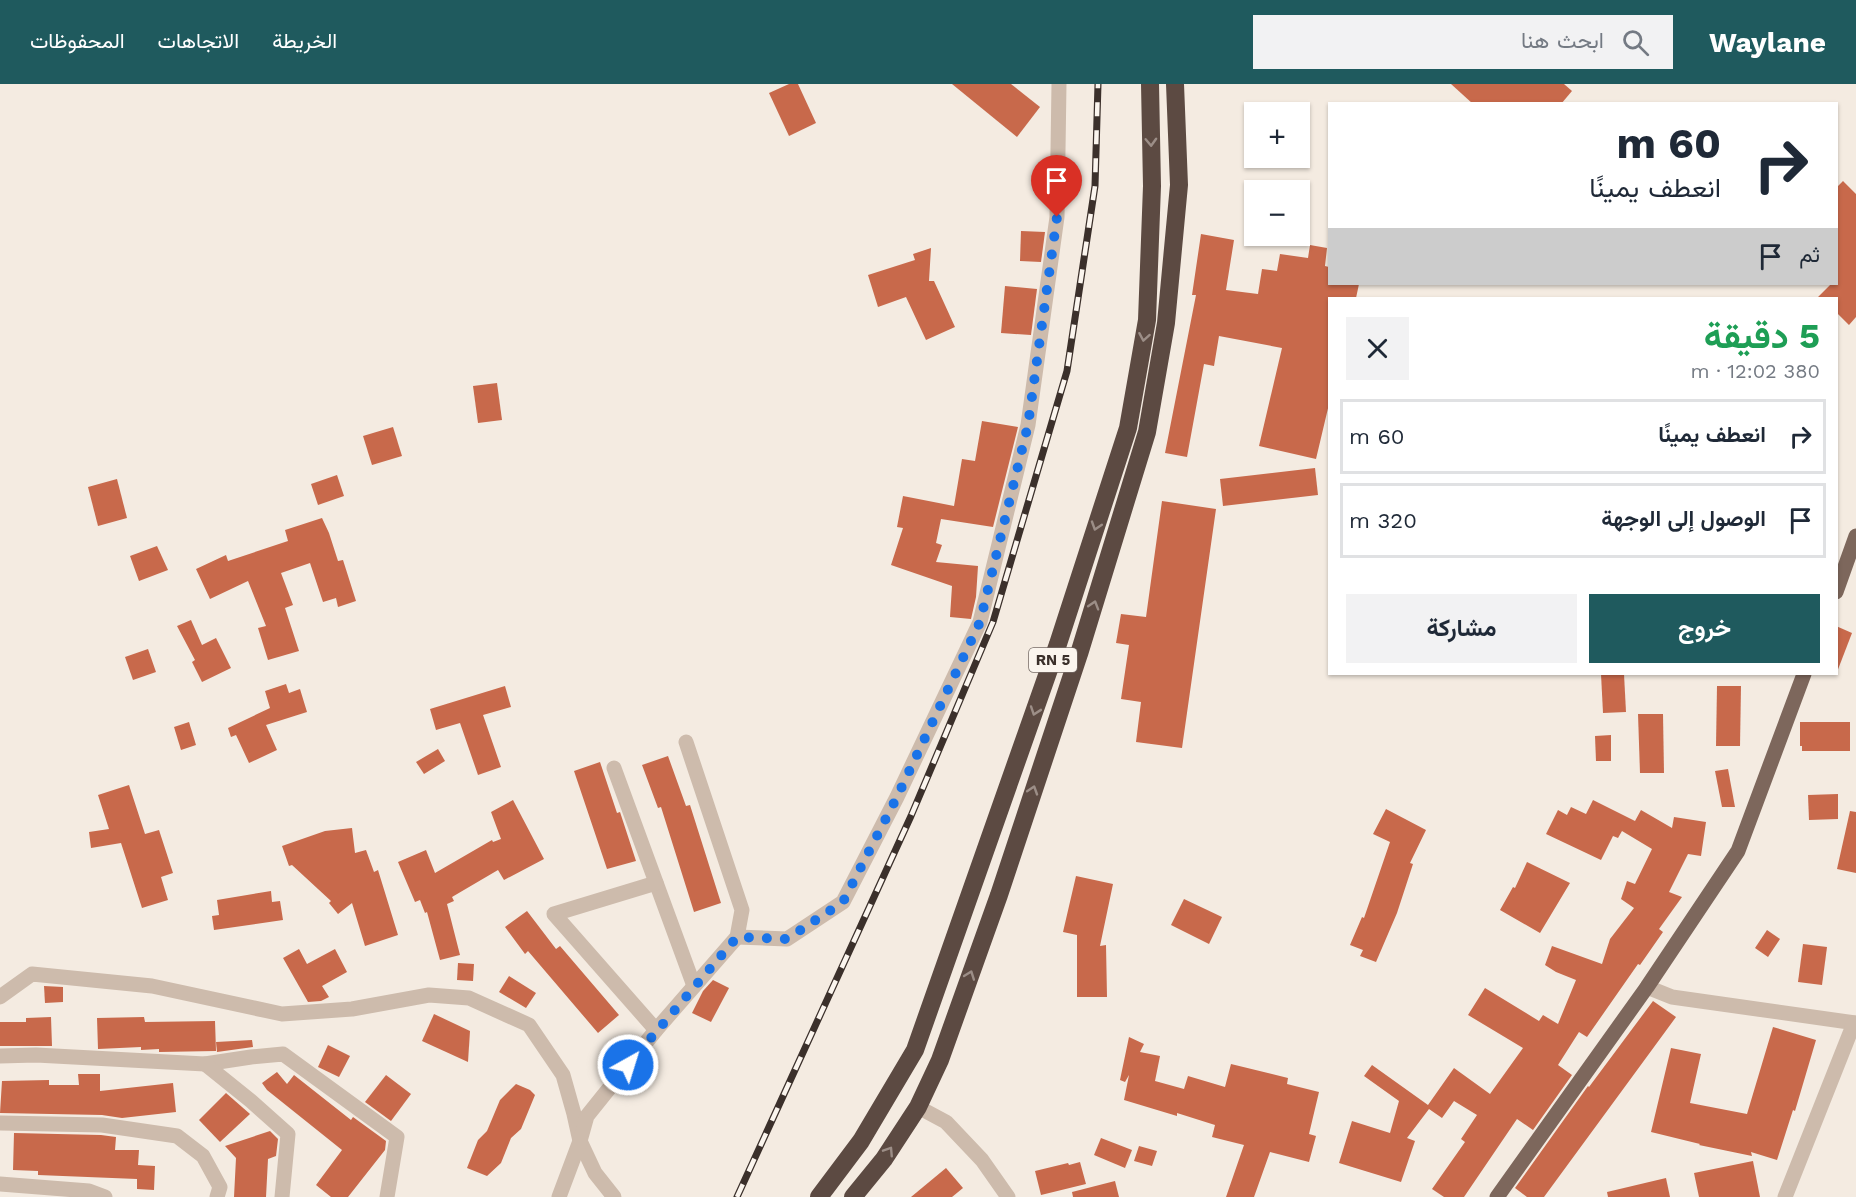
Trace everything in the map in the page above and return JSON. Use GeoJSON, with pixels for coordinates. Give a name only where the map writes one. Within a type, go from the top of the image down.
{"type":"FeatureCollection","features":[{"type":"Feature","properties":{"kind":"highway","name":"RN 5"},"geometry":{"type":"LineString","coordinates":[[819,1197],[861,1141],[915,1050],[1058,644],[1128,428],[1148,320],[1152,186],[1150,84]]}},
{"type":"Feature","properties":{"kind":"highway","name":"RN 5"},"geometry":{"type":"LineString","coordinates":[[853,1197],[884,1159],[918,1107],[940,1060],[999,895],[1079,654],[1147,432],[1166,323],[1179,185],[1174,84]]}},
{"type":"Feature","properties":{"kind":"main road"},"geometry":{"type":"LineString","coordinates":[[1838,586],[1856,536]]}},
{"type":"Feature","properties":{"kind":"main road"},"geometry":{"type":"LineString","coordinates":[[1497,1197],[1647,987],[1738,851],[1804,675]]}},
{"type":"Feature","properties":{"kind":"street"},"geometry":{"type":"LineString","coordinates":[[737,937],[787,939],[843,902],[897,797],[980,622],[1028,425],[1057,217],[1059,84]]}},
{"type":"Feature","properties":{"kind":"street"},"geometry":{"type":"LineString","coordinates":[[559,1197],[587,1116],[656,1030],[737,937],[742,910],[686,742]]}},
{"type":"Feature","properties":{"kind":"street"},"geometry":{"type":"LineString","coordinates":[[614,768],[694,986]]}},
{"type":"Feature","properties":{"kind":"street"},"geometry":{"type":"LineString","coordinates":[[656,883],[554,914],[656,1030]]}},
{"type":"Feature","properties":{"kind":"street"},"geometry":{"type":"LineString","coordinates":[[0,997],[32,974],[152,986],[282,1014],[352,1009],[429,995],[469,998],[529,1025],[562,1075],[580,1141],[595,1173],[614,1197]]}},
{"type":"Feature","properties":{"kind":"street"},"geometry":{"type":"LineString","coordinates":[[1647,987],[1672,997],[1855,1023],[1785,1197]]}},
{"type":"Feature","properties":{"kind":"street"},"geometry":{"type":"LineString","coordinates":[[0,1056],[36,1055],[205,1064],[251,1056],[283,1054],[397,1137],[387,1197]]}},
{"type":"Feature","properties":{"kind":"street"},"geometry":{"type":"LineString","coordinates":[[205,1064],[288,1134],[282,1197]]}},
{"type":"Feature","properties":{"kind":"street"},"geometry":{"type":"LineString","coordinates":[[918,1107],[946,1122],[982,1160],[1008,1197]]}},
{"type":"Feature","properties":{"kind":"street"},"geometry":{"type":"LineString","coordinates":[[0,1123],[102,1125],[177,1136],[203,1156],[220,1187],[217,1197]]}},
{"type":"Feature","properties":{"kind":"street"},"geometry":{"type":"LineString","coordinates":[[0,1184],[89,1191],[105,1197]]}},
{"type":"Feature","properties":{"kind":"building"},"geometry":{"type":"Polygon","coordinates":[[[789,84],[798,84],[816,123],[789,136],[769,93],[789,84]]]}},
{"type":"Feature","properties":{"kind":"building"},"geometry":{"type":"Polygon","coordinates":[[[952,84],[1011,84],[1040,107],[1017,137],[952,84]]]}},
{"type":"Feature","properties":{"kind":"building"},"geometry":{"type":"Polygon","coordinates":[[[1451,84],[1564,84],[1572,91],[1563,102],[1471,102],[1451,84]]]}},
{"type":"Feature","properties":{"kind":"building"},"geometry":{"type":"Polygon","coordinates":[[[1843,181],[1856,194],[1856,317],[1849,325],[1838,314],[1838,297],[1818,297],[1830,285],[1838,285],[1838,186],[1843,181]]]}},
{"type":"Feature","properties":{"kind":"building"},"geometry":{"type":"Polygon","coordinates":[[[1021,231],[1045,232],[1041,262],[1020,261],[1021,231]]]}},
{"type":"Feature","properties":{"kind":"building"},"geometry":{"type":"Polygon","coordinates":[[[1201,234],[1234,240],[1226,290],[1258,294],[1262,269],[1277,271],[1280,254],[1308,258],[1310,245],[1327,248],[1325,266],[1328,267],[1328,285],[1359,285],[1356,297],[1328,297],[1328,408],[1316,459],[1259,446],[1282,348],[1219,336],[1214,366],[1204,364],[1187,457],[1165,453],[1196,295],[1192,295],[1201,234]]]}},
{"type":"Feature","properties":{"kind":"building"},"geometry":{"type":"Polygon","coordinates":[[[931,248],[929,281],[934,281],[955,327],[926,340],[906,297],[878,307],[868,275],[915,260],[913,254],[931,248]]]}},
{"type":"Feature","properties":{"kind":"building"},"geometry":{"type":"Polygon","coordinates":[[[1005,286],[1037,289],[1031,335],[1001,333],[1005,286]]]}},
{"type":"Feature","properties":{"kind":"building"},"geometry":{"type":"Polygon","coordinates":[[[497,383],[502,420],[478,423],[473,386],[497,383]]]}},
{"type":"Feature","properties":{"kind":"building"},"geometry":{"type":"Polygon","coordinates":[[[982,421],[1018,427],[993,527],[941,519],[936,543],[942,545],[936,562],[978,566],[976,597],[971,619],[950,617],[952,586],[891,565],[903,528],[897,527],[903,496],[954,506],[962,459],[975,461],[982,421]]]}},
{"type":"Feature","properties":{"kind":"building"},"geometry":{"type":"Polygon","coordinates":[[[393,427],[402,456],[372,465],[363,436],[393,427]]]}},
{"type":"Feature","properties":{"kind":"building"},"geometry":{"type":"Polygon","coordinates":[[[1315,468],[1318,495],[1223,506],[1220,479],[1315,468]]]}},
{"type":"Feature","properties":{"kind":"building"},"geometry":{"type":"Polygon","coordinates":[[[337,475],[344,496],[318,505],[311,484],[337,475]]]}},
{"type":"Feature","properties":{"kind":"building"},"geometry":{"type":"Polygon","coordinates":[[[117,479],[127,518],[98,526],[88,487],[117,479]]]}},
{"type":"Feature","properties":{"kind":"building"},"geometry":{"type":"Polygon","coordinates":[[[1162,501],[1216,509],[1182,748],[1136,742],[1141,702],[1121,699],[1129,645],[1116,643],[1121,614],[1146,617],[1162,501]]]}},
{"type":"Feature","properties":{"kind":"building"},"geometry":{"type":"Polygon","coordinates":[[[322,518],[338,561],[343,560],[356,601],[338,607],[336,598],[323,602],[310,563],[281,573],[293,605],[285,608],[299,651],[268,660],[258,628],[266,626],[248,581],[210,599],[196,569],[226,555],[228,561],[288,541],[285,530],[322,518]]]}},
{"type":"Feature","properties":{"kind":"building"},"geometry":{"type":"Polygon","coordinates":[[[157,546],[168,570],[139,581],[130,556],[157,546]]]}},
{"type":"Feature","properties":{"kind":"building"},"geometry":{"type":"Polygon","coordinates":[[[191,620],[202,645],[216,638],[231,668],[202,682],[192,662],[195,660],[177,626],[191,620]]]}},
{"type":"Feature","properties":{"kind":"building"},"geometry":{"type":"Polygon","coordinates":[[[1838,627],[1852,633],[1838,669],[1838,627]]]}},
{"type":"Feature","properties":{"kind":"building"},"geometry":{"type":"Polygon","coordinates":[[[148,649],[156,672],[133,680],[125,657],[148,649]]]}},
{"type":"Feature","properties":{"kind":"building"},"geometry":{"type":"Polygon","coordinates":[[[1601,675],[1624,675],[1626,712],[1603,713],[1601,675]]]}},
{"type":"Feature","properties":{"kind":"building"},"geometry":{"type":"Polygon","coordinates":[[[286,684],[289,693],[300,689],[307,712],[266,725],[277,750],[249,763],[236,735],[231,737],[228,728],[270,708],[265,691],[286,684]]]}},
{"type":"Feature","properties":{"kind":"building"},"geometry":{"type":"Polygon","coordinates":[[[505,686],[511,707],[483,715],[501,767],[478,775],[460,723],[436,730],[430,709],[505,686]]]}},
{"type":"Feature","properties":{"kind":"building"},"geometry":{"type":"Polygon","coordinates":[[[1717,686],[1741,686],[1740,746],[1716,746],[1717,686]]]}},
{"type":"Feature","properties":{"kind":"building"},"geometry":{"type":"Polygon","coordinates":[[[1638,714],[1663,714],[1664,773],[1640,773],[1638,714]]]}},
{"type":"Feature","properties":{"kind":"building"},"geometry":{"type":"Polygon","coordinates":[[[189,722],[196,745],[181,750],[174,727],[189,722]]]}},
{"type":"Feature","properties":{"kind":"building"},"geometry":{"type":"Polygon","coordinates":[[[1800,722],[1850,722],[1850,751],[1802,751],[1800,722]]]}},
{"type":"Feature","properties":{"kind":"building"},"geometry":{"type":"Polygon","coordinates":[[[1611,735],[1611,761],[1596,761],[1595,736],[1611,735]]]}},
{"type":"Feature","properties":{"kind":"building"},"geometry":{"type":"Polygon","coordinates":[[[438,749],[445,761],[424,774],[416,762],[438,749]]]}},
{"type":"Feature","properties":{"kind":"building"},"geometry":{"type":"Polygon","coordinates":[[[668,756],[686,806],[690,805],[721,903],[694,912],[661,807],[658,808],[642,765],[668,756]]]}},
{"type":"Feature","properties":{"kind":"building"},"geometry":{"type":"Polygon","coordinates":[[[600,762],[636,861],[607,869],[574,771],[600,762]]]}},
{"type":"Feature","properties":{"kind":"building"},"geometry":{"type":"Polygon","coordinates":[[[1728,769],[1735,807],[1722,807],[1715,771],[1728,769]]]}},
{"type":"Feature","properties":{"kind":"building"},"geometry":{"type":"Polygon","coordinates":[[[129,785],[145,834],[159,830],[173,873],[161,877],[168,900],[142,908],[121,843],[91,848],[89,832],[109,829],[98,795],[129,785]]]}},
{"type":"Feature","properties":{"kind":"building"},"geometry":{"type":"Polygon","coordinates":[[[1838,794],[1838,819],[1809,820],[1808,795],[1838,794]]]}},
{"type":"Feature","properties":{"kind":"building"},"geometry":{"type":"Polygon","coordinates":[[[513,800],[544,859],[504,880],[498,870],[452,897],[454,901],[447,904],[460,955],[440,960],[427,912],[425,913],[420,900],[415,902],[398,862],[426,850],[435,873],[492,840],[493,842],[501,839],[491,812],[513,800]]]}},
{"type":"Feature","properties":{"kind":"building"},"geometry":{"type":"Polygon","coordinates":[[[1593,800],[1635,821],[1641,810],[1672,828],[1674,817],[1706,822],[1701,856],[1688,854],[1669,892],[1682,897],[1659,929],[1663,932],[1587,1037],[1579,1032],[1558,1065],[1572,1075],[1533,1130],[1517,1119],[1464,1197],[1444,1197],[1432,1189],[1465,1142],[1461,1139],[1477,1115],[1454,1101],[1442,1118],[1429,1109],[1407,1138],[1415,1141],[1401,1182],[1339,1163],[1352,1121],[1390,1133],[1399,1101],[1364,1076],[1372,1065],[1428,1105],[1454,1068],[1490,1094],[1523,1048],[1468,1015],[1485,988],[1539,1021],[1543,1015],[1558,1024],[1576,980],[1545,965],[1552,946],[1602,964],[1610,939],[1634,908],[1621,899],[1627,881],[1635,884],[1652,849],[1622,831],[1618,838],[1613,836],[1601,860],[1546,834],[1558,810],[1567,815],[1571,807],[1586,814],[1593,800]]]}},
{"type":"Feature","properties":{"kind":"building"},"geometry":{"type":"Polygon","coordinates":[[[1386,809],[1426,830],[1410,863],[1413,864],[1397,913],[1376,962],[1360,956],[1363,950],[1350,945],[1362,917],[1364,918],[1390,842],[1373,834],[1386,809]]]}},
{"type":"Feature","properties":{"kind":"building"},"geometry":{"type":"Polygon","coordinates":[[[1850,811],[1856,812],[1856,873],[1837,869],[1850,811]]]}},
{"type":"Feature","properties":{"kind":"building"},"geometry":{"type":"Polygon","coordinates":[[[352,828],[355,853],[366,850],[374,872],[378,870],[398,935],[365,946],[352,903],[338,914],[329,903],[331,901],[292,865],[289,866],[282,846],[325,831],[352,828]]]}},
{"type":"Feature","properties":{"kind":"building"},"geometry":{"type":"Polygon","coordinates":[[[1527,862],[1570,883],[1540,933],[1500,910],[1513,887],[1515,888],[1527,862]]]}},
{"type":"Feature","properties":{"kind":"building"},"geometry":{"type":"Polygon","coordinates":[[[1076,876],[1113,884],[1100,946],[1106,945],[1107,997],[1077,997],[1077,935],[1063,932],[1076,876]]]}},
{"type":"Feature","properties":{"kind":"building"},"geometry":{"type":"Polygon","coordinates":[[[271,891],[272,902],[280,901],[283,920],[214,930],[212,916],[219,915],[217,900],[271,891]]]}},
{"type":"Feature","properties":{"kind":"building"},"geometry":{"type":"Polygon","coordinates":[[[1184,899],[1222,917],[1209,944],[1171,925],[1184,899]]]}},
{"type":"Feature","properties":{"kind":"building"},"geometry":{"type":"Polygon","coordinates":[[[527,911],[556,949],[560,946],[619,1015],[598,1033],[528,951],[525,954],[505,927],[527,911]]]}},
{"type":"Feature","properties":{"kind":"building"},"geometry":{"type":"Polygon","coordinates":[[[1767,930],[1780,939],[1768,957],[1755,948],[1767,930]]]}},
{"type":"Feature","properties":{"kind":"building"},"geometry":{"type":"Polygon","coordinates":[[[1803,944],[1827,947],[1822,985],[1798,982],[1803,944]]]}},
{"type":"Feature","properties":{"kind":"building"},"geometry":{"type":"Polygon","coordinates":[[[299,949],[307,964],[335,949],[347,972],[322,986],[329,997],[321,1001],[308,1002],[283,958],[299,949]]]}},
{"type":"Feature","properties":{"kind":"building"},"geometry":{"type":"Polygon","coordinates":[[[458,963],[474,964],[473,981],[457,980],[458,963]]]}},
{"type":"Feature","properties":{"kind":"building"},"geometry":{"type":"Polygon","coordinates":[[[509,976],[536,993],[526,1008],[499,992],[509,976]]]}},
{"type":"Feature","properties":{"kind":"building"},"geometry":{"type":"Polygon","coordinates":[[[713,980],[729,988],[711,1022],[692,1013],[703,991],[713,980]]]}},
{"type":"Feature","properties":{"kind":"building"},"geometry":{"type":"Polygon","coordinates":[[[44,986],[63,987],[63,1002],[45,1003],[44,986]]]}},
{"type":"Feature","properties":{"kind":"building"},"geometry":{"type":"Polygon","coordinates":[[[1653,1001],[1676,1017],[1544,1197],[1527,1197],[1515,1188],[1588,1086],[1653,1001]]]}},
{"type":"Feature","properties":{"kind":"building"},"geometry":{"type":"Polygon","coordinates":[[[434,1014],[470,1031],[468,1062],[422,1041],[434,1014]]]}},
{"type":"Feature","properties":{"kind":"building"},"geometry":{"type":"Polygon","coordinates":[[[51,1017],[52,1046],[0,1046],[0,1022],[26,1022],[26,1018],[51,1017]]]}},
{"type":"Feature","properties":{"kind":"building"},"geometry":{"type":"Polygon","coordinates":[[[144,1017],[145,1022],[215,1021],[216,1051],[159,1052],[159,1049],[141,1050],[141,1047],[98,1049],[97,1018],[144,1017]]]}},
{"type":"Feature","properties":{"kind":"building"},"geometry":{"type":"Polygon","coordinates":[[[1773,1027],[1816,1040],[1795,1111],[1793,1110],[1777,1160],[1751,1152],[1752,1156],[1699,1145],[1651,1132],[1671,1048],[1701,1054],[1690,1103],[1747,1114],[1773,1027]]]}},
{"type":"Feature","properties":{"kind":"building"},"geometry":{"type":"Polygon","coordinates":[[[1129,1037],[1144,1044],[1140,1052],[1160,1056],[1155,1081],[1184,1089],[1188,1076],[1225,1087],[1231,1064],[1288,1078],[1287,1084],[1319,1092],[1309,1134],[1316,1136],[1309,1162],[1270,1152],[1254,1197],[1226,1197],[1244,1145],[1212,1137],[1215,1125],[1124,1100],[1129,1075],[1125,1082],[1120,1080],[1129,1037]]]}},
{"type":"Feature","properties":{"kind":"building"},"geometry":{"type":"Polygon","coordinates":[[[252,1040],[253,1047],[217,1052],[216,1042],[252,1040]]]}},
{"type":"Feature","properties":{"kind":"building"},"geometry":{"type":"Polygon","coordinates":[[[328,1045],[350,1056],[339,1077],[318,1067],[328,1045]]]}},
{"type":"Feature","properties":{"kind":"building"},"geometry":{"type":"Polygon","coordinates":[[[277,1072],[287,1084],[294,1075],[351,1120],[353,1117],[386,1141],[385,1150],[348,1197],[331,1197],[316,1185],[342,1150],[267,1090],[262,1083],[277,1072]]]}},
{"type":"Feature","properties":{"kind":"building"},"geometry":{"type":"Polygon","coordinates":[[[78,1074],[100,1074],[100,1091],[173,1083],[176,1112],[122,1118],[102,1115],[0,1113],[2,1081],[49,1080],[49,1085],[79,1085],[78,1074]]]}},
{"type":"Feature","properties":{"kind":"building"},"geometry":{"type":"Polygon","coordinates":[[[386,1075],[411,1094],[391,1121],[365,1102],[386,1075]]]}},
{"type":"Feature","properties":{"kind":"building"},"geometry":{"type":"Polygon","coordinates":[[[516,1084],[530,1090],[535,1095],[521,1129],[511,1138],[501,1163],[487,1176],[467,1168],[478,1140],[487,1131],[500,1100],[516,1084]]]}},
{"type":"Feature","properties":{"kind":"building"},"geometry":{"type":"Polygon","coordinates":[[[226,1093],[250,1114],[220,1142],[199,1120],[226,1093]]]}},
{"type":"Feature","properties":{"kind":"building"},"geometry":{"type":"Polygon","coordinates":[[[270,1131],[278,1139],[276,1156],[268,1159],[266,1197],[234,1197],[236,1158],[225,1146],[270,1131]]]}},
{"type":"Feature","properties":{"kind":"building"},"geometry":{"type":"Polygon","coordinates":[[[14,1133],[116,1137],[115,1150],[139,1150],[138,1165],[155,1166],[154,1190],[137,1189],[137,1179],[38,1175],[38,1171],[13,1170],[14,1133]]]}},
{"type":"Feature","properties":{"kind":"building"},"geometry":{"type":"Polygon","coordinates":[[[1101,1138],[1132,1150],[1125,1168],[1094,1155],[1101,1138]]]}},
{"type":"Feature","properties":{"kind":"building"},"geometry":{"type":"Polygon","coordinates":[[[1139,1146],[1157,1151],[1152,1166],[1134,1161],[1139,1146]]]}},
{"type":"Feature","properties":{"kind":"building"},"geometry":{"type":"Polygon","coordinates":[[[1753,1161],[1760,1197],[1699,1197],[1694,1173],[1753,1161]]]}},
{"type":"Feature","properties":{"kind":"building"},"geometry":{"type":"Polygon","coordinates":[[[1080,1162],[1086,1184],[1041,1195],[1035,1171],[1080,1162]]]}},
{"type":"Feature","properties":{"kind":"building"},"geometry":{"type":"Polygon","coordinates":[[[946,1168],[963,1188],[952,1197],[911,1197],[946,1168]]]}},
{"type":"Feature","properties":{"kind":"building"},"geometry":{"type":"Polygon","coordinates":[[[1666,1178],[1670,1197],[1608,1197],[1607,1192],[1666,1178]]]}},
{"type":"Feature","properties":{"kind":"building"},"geometry":{"type":"Polygon","coordinates":[[[1115,1181],[1119,1197],[1073,1197],[1072,1192],[1115,1181]]]}},
{"type":"Feature","properties":{"kind":"railway"},"geometry":{"type":"LineString","coordinates":[[737,1197],[911,816],[993,622],[1067,371],[1095,186],[1098,84]]}},
{"type":"Feature","properties":{"kind":"route"},"geometry":{"type":"LineString","coordinates":[[628,1065],[737,937],[787,939],[843,902],[897,797],[980,622],[1028,425],[1057,217]]}}]}
